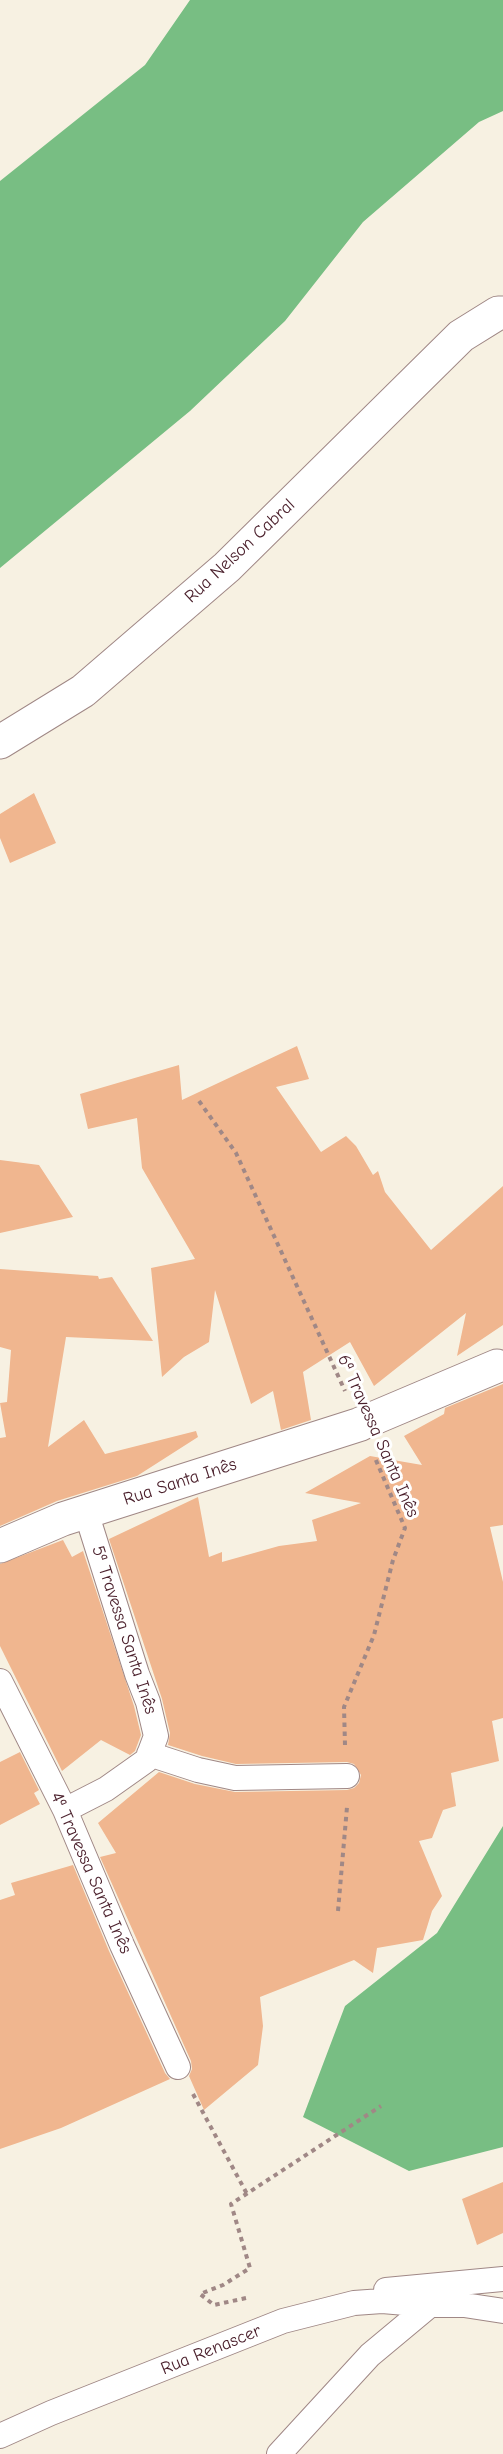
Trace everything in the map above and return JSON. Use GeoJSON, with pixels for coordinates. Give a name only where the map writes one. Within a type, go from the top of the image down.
{"type":"FeatureCollection","features":[{"type":"Feature","properties":{"kind":"street","name":"Rua Nelson Cabral"},"geometry":{"type":"LineString","coordinates":[[0,742],[83,691],[227,567],[461,336],[498,313],[503,313]]}},
{"type":"Feature","properties":{"kind":"street","name":"Rua Santa Inês"},"geometry":{"type":"LineString","coordinates":[[0,1546],[86,1512],[361,1424],[500,1366]]}},
{"type":"Feature","properties":{"kind":"lane","name":"5ª Travessa Santa Inês"},"geometry":{"type":"LineString","coordinates":[[86,1512],[148,1702],[156,1736],[149,1754]]}},
{"type":"Feature","properties":{"kind":"lane","name":"4ª Travessa Santa Inês"},"geometry":{"type":"LineString","coordinates":[[0,1680],[65,1810],[122,1945],[178,2067]]}},
{"type":"Feature","properties":{"kind":"lane"},"geometry":{"type":"LineString","coordinates":[[65,1810],[106,1789],[147,1760],[149,1754],[198,1770],[235,1778],[347,1776]]}},
{"type":"Feature","properties":{"kind":"lane"},"geometry":{"type":"LineString","coordinates":[[304,2315],[312,2295],[503,2279]]}},
{"type":"Feature","properties":{"kind":"lane","name":"Rua Renascer"},"geometry":{"type":"LineString","coordinates":[[0,2436],[51,2413],[283,2321],[354,2302],[464,2305],[503,2311]]}},
{"type":"Feature","properties":{"kind":"lane"},"geometry":{"type":"LineString","coordinates":[[279,2454],[370,2355],[430,2305]]}},
{"type":"Feature","properties":{"kind":"path","name":"6ª Travessa Santa Inês"},"geometry":{"type":"LineString","coordinates":[[199,1101],[236,1153],[361,1424],[405,1528],[393,1560],[374,1635],[344,1707],[348,1795],[338,1911]]}},
{"type":"Feature","properties":{"kind":"path"},"geometry":{"type":"LineString","coordinates":[[178,2067],[247,2194]]}},
{"type":"Feature","properties":{"kind":"path"},"geometry":{"type":"LineString","coordinates":[[256,2296],[214,2305],[200,2294],[223,2285],[250,2268],[231,2204],[381,2106]]}},
{"type":"Feature","properties":{"kind":"green space"},"geometry":{"type":"Polygon","coordinates":[[[190,0],[503,0],[503,111],[479,122],[363,222],[285,321],[190,411],[0,568],[0,181],[145,65],[190,0]]]}},
{"type":"Feature","properties":{"kind":"green space"},"geometry":{"type":"Polygon","coordinates":[[[503,1826],[503,2147],[409,2171],[303,2117],[345,2006],[437,1933],[503,1826]]]}},
{"type":"Feature","properties":{"kind":"building"},"geometry":{"type":"Polygon","coordinates":[[[34,793],[56,843],[10,863],[0,838],[0,814],[34,793]]]}},
{"type":"Feature","properties":{"kind":"building"},"geometry":{"type":"Polygon","coordinates":[[[297,1046],[309,1079],[276,1087],[321,1152],[346,1136],[356,1146],[373,1175],[378,1171],[385,1192],[431,1250],[503,1186],[503,1325],[457,1356],[466,1313],[374,1386],[350,1342],[303,1372],[311,1420],[281,1430],[273,1391],[251,1404],[215,1290],[209,1342],[184,1357],[162,1377],[151,1268],[195,1259],[142,1168],[137,1118],[88,1129],[80,1094],[179,1065],[182,1100],[297,1046]]]}},
{"type":"Feature","properties":{"kind":"building"},"geometry":{"type":"Polygon","coordinates":[[[0,1160],[39,1165],[73,1217],[0,1233],[0,1160]]]}},
{"type":"Feature","properties":{"kind":"building"},"geometry":{"type":"Polygon","coordinates":[[[0,1269],[98,1276],[99,1279],[112,1277],[153,1341],[66,1337],[48,1447],[84,1420],[105,1454],[196,1431],[198,1437],[137,1476],[57,1501],[0,1526],[0,1438],[6,1437],[0,1403],[7,1402],[11,1350],[0,1347],[0,1269]]]}},
{"type":"Feature","properties":{"kind":"building"},"geometry":{"type":"Polygon","coordinates":[[[503,1384],[503,1525],[490,1527],[503,1582],[503,1718],[492,1721],[499,1761],[451,1773],[456,1806],[443,1810],[432,1838],[419,1841],[442,1896],[432,1911],[423,1940],[377,1948],[373,1973],[354,1960],[260,1997],[263,2026],[258,2065],[204,2110],[189,2076],[192,2069],[191,2061],[100,1857],[116,1853],[98,1823],[159,1772],[195,1784],[235,1792],[347,1790],[359,1783],[361,1775],[354,1764],[347,1762],[236,1764],[168,1745],[170,1733],[162,1699],[109,1539],[198,1497],[209,1557],[222,1552],[222,1562],[279,1546],[317,1541],[312,1520],[361,1503],[305,1493],[370,1456],[422,1465],[404,1436],[444,1414],[445,1408],[503,1384]]]}},
{"type":"Feature","properties":{"kind":"building"},"geometry":{"type":"Polygon","coordinates":[[[63,1540],[72,1557],[83,1551],[134,1706],[141,1735],[135,1751],[130,1755],[101,1740],[62,1771],[0,1646],[0,1564],[63,1540]]]}},
{"type":"Feature","properties":{"kind":"building"},"geometry":{"type":"Polygon","coordinates":[[[20,1752],[39,1790],[34,1793],[40,1804],[0,1825],[0,1762],[20,1752]]]}},
{"type":"Feature","properties":{"kind":"building"},"geometry":{"type":"Polygon","coordinates":[[[73,1865],[109,1951],[165,2073],[170,2079],[61,2128],[0,2149],[0,1900],[15,1895],[11,1883],[73,1865]]]}},
{"type":"Feature","properties":{"kind":"building"},"geometry":{"type":"Polygon","coordinates":[[[503,2182],[503,2233],[477,2245],[462,2199],[503,2182]]]}}]}
